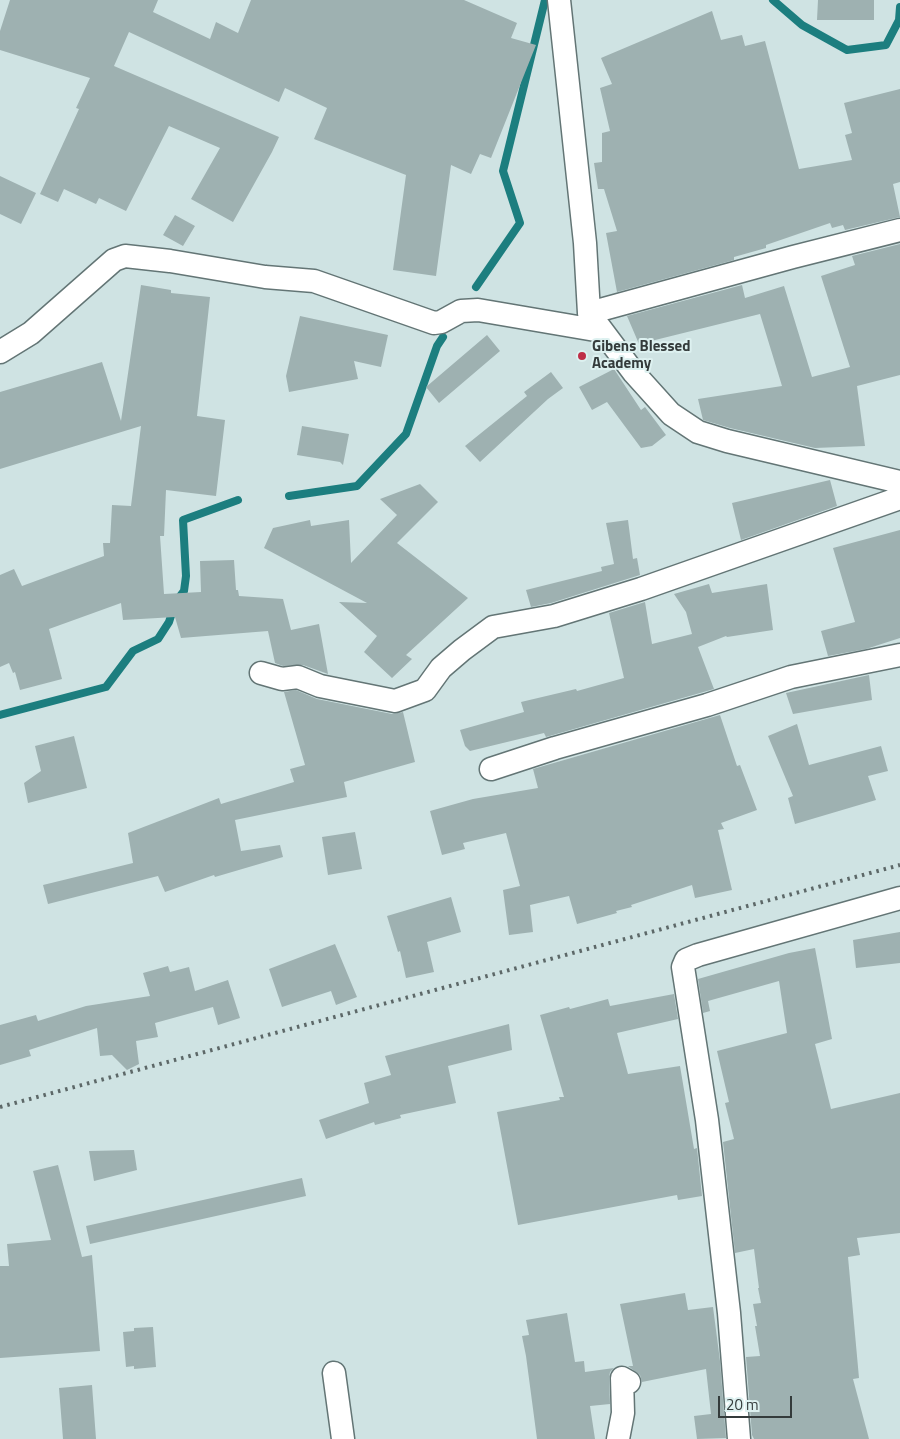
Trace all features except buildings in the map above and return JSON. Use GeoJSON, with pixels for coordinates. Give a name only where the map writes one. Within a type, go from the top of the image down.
{"type":"FeatureCollection","features":[{"type":"Feature","properties":{"kind":"street"},"geometry":{"type":"LineString","coordinates":[[559,0],[595,322],[634,373],[671,414],[698,432],[726,442],[900,482]]}},
{"type":"Feature","properties":{"kind":"street"},"geometry":{"type":"LineString","coordinates":[[0,352],[31,332],[114,260],[126,256],[170,261],[265,278],[314,281],[434,323],[441,322],[461,312],[478,310],[595,322],[793,257],[900,230]]}},
{"type":"Feature","properties":{"kind":"street"},"geometry":{"type":"LineString","coordinates":[[261,674],[282,679],[298,677],[320,686],[395,701],[425,690],[441,668],[493,627],[554,616],[641,589],[900,498]]}},
{"type":"Feature","properties":{"kind":"street"},"geometry":{"type":"LineString","coordinates":[[491,769],[555,748],[707,705],[791,678],[900,655]]}},
{"type":"Feature","properties":{"kind":"street"},"geometry":{"type":"LineString","coordinates":[[739,1439],[729,1313],[707,1120],[683,967],[686,960],[698,955],[900,898]]}},
{"type":"Feature","properties":{"kind":"street"},"geometry":{"type":"LineString","coordinates":[[334,1373],[343,1439]]}},
{"type":"Feature","properties":{"kind":"street"},"geometry":{"type":"LineString","coordinates":[[618,1439],[624,1413],[622,1378],[629,1382]]}},
{"type":"Feature","properties":{"kind":"waterway"},"geometry":{"type":"LineString","coordinates":[[476,287],[520,223],[503,171],[545,0]]}},
{"type":"Feature","properties":{"kind":"waterway"},"geometry":{"type":"LineString","coordinates":[[773,0],[802,25],[847,50],[886,45],[899,20],[900,7]]}},
{"type":"Feature","properties":{"kind":"waterway"},"geometry":{"type":"LineString","coordinates":[[289,496],[357,486],[406,434],[437,346],[443,337]]}},
{"type":"Feature","properties":{"kind":"waterway"},"geometry":{"type":"LineString","coordinates":[[0,715],[106,687],[133,651],[158,639],[169,622],[175,603],[184,591],[186,576],[183,520],[238,500]]}},
{"type":"Feature","properties":{"kind":"railway"},"geometry":{"type":"LineString","coordinates":[[0,1107],[900,865]]}},
{"type":"Feature","properties":{"kind":"place","name":"Gibens Blessed Academy"},"geometry":{"type":"Point","coordinates":[582,356]}}]}
